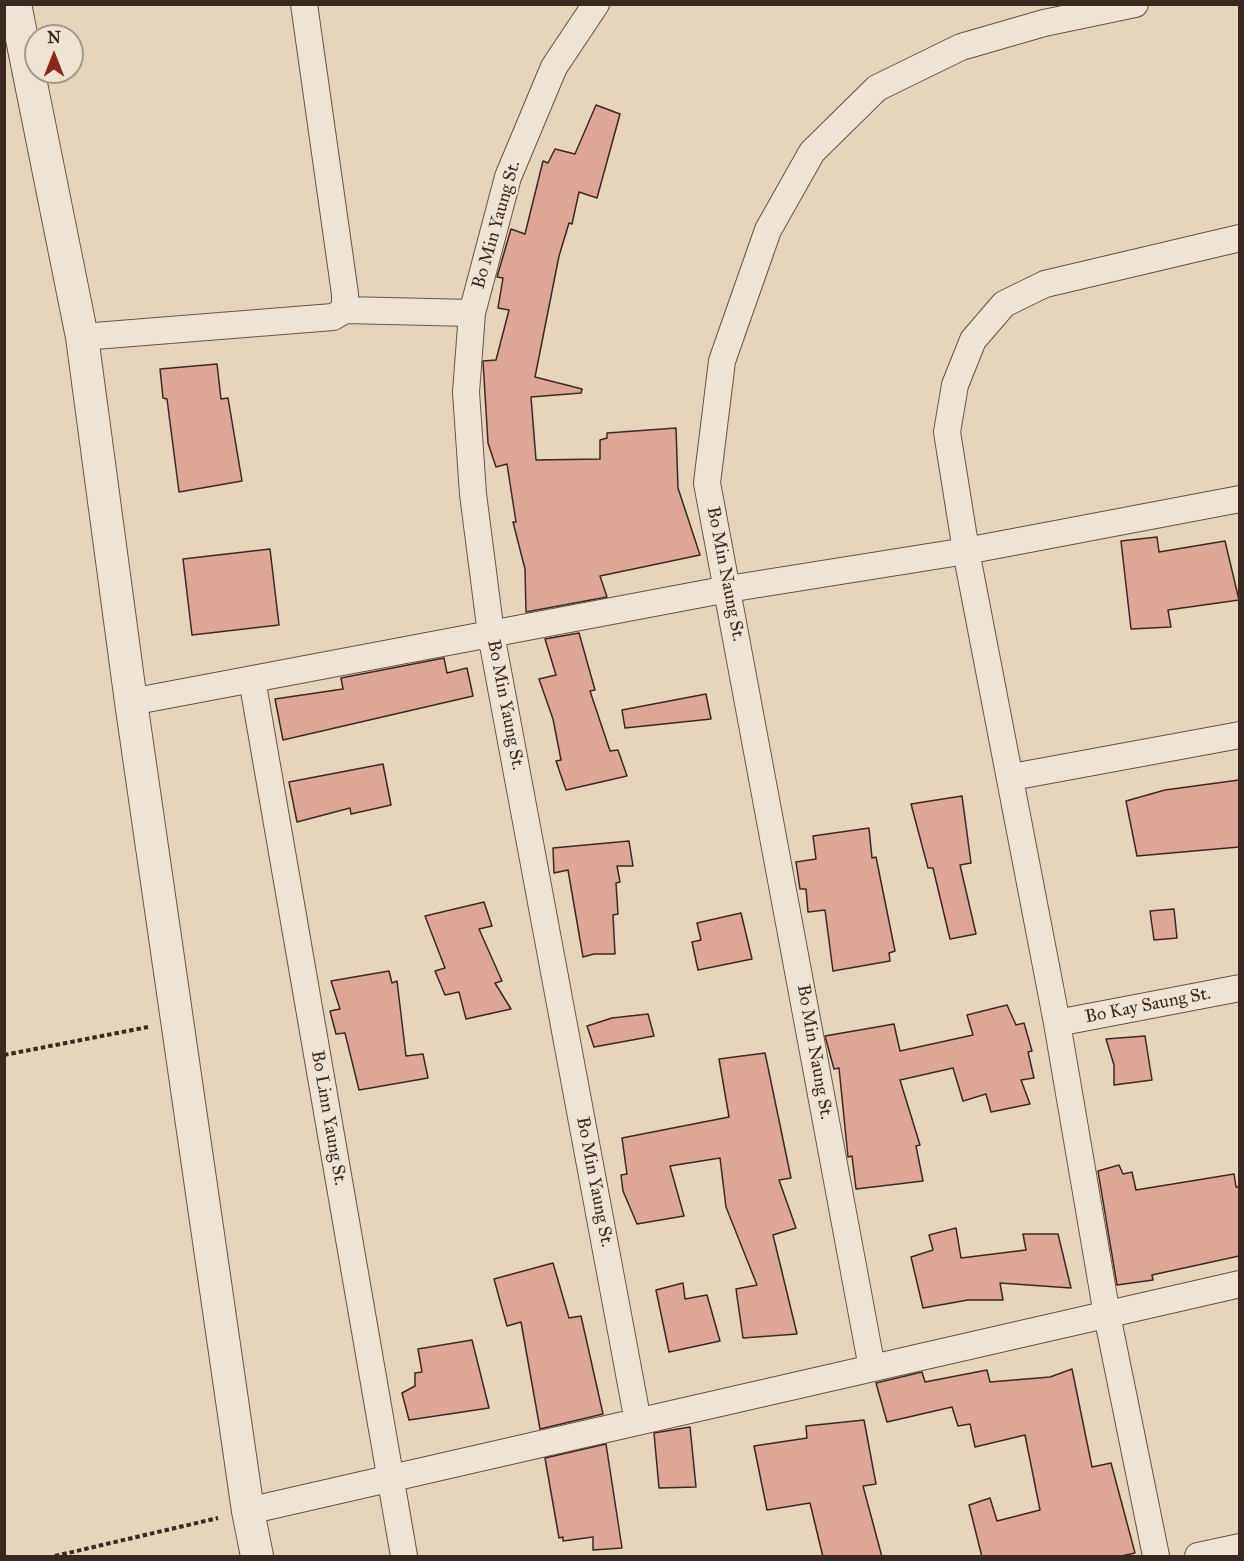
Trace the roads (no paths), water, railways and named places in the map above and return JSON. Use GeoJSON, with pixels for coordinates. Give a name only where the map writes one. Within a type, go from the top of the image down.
{"type":"FeatureCollection","features":[{"type":"Feature","properties":{"kind":"street"},"geometry":{"type":"LineString","coordinates":[[15,4],[82,337],[176,1021],[248,1511],[257,1557]]}},
{"type":"Feature","properties":{"kind":"street"},"geometry":{"type":"LineString","coordinates":[[304,4],[345,294],[345,310]]}},
{"type":"Feature","properties":{"kind":"street","name":"Bo Min Yaung St."},"geometry":{"type":"LineString","coordinates":[[596,4],[554,67],[508,177],[472,314],[466,392],[473,494],[491,634],[638,1422]]}},
{"type":"Feature","properties":{"kind":"street","name":"Bo Min Naung St."},"geometry":{"type":"LineString","coordinates":[[872,1368],[708,483],[722,361],[768,230],[812,152],[877,88],[962,47],[1044,23],[1135,4]]}},
{"type":"Feature","properties":{"kind":"street"},"geometry":{"type":"LineString","coordinates":[[4,74],[32,92]]}},
{"type":"Feature","properties":{"kind":"street"},"geometry":{"type":"LineString","coordinates":[[1156,1557],[1107,1315],[1057,1023],[966,551],[947,432],[955,385],[973,340],[1004,304],[1045,284],[1239,238]]}},
{"type":"Feature","properties":{"kind":"street"},"geometry":{"type":"LineString","coordinates":[[82,337],[333,316],[345,310],[472,314]]}},
{"type":"Feature","properties":{"kind":"street"},"geometry":{"type":"LineString","coordinates":[[131,702],[728,589],[966,551],[1239,499]]}},
{"type":"Feature","properties":{"kind":"street","name":"Bo Linn Yaung St."},"geometry":{"type":"LineString","coordinates":[[252,679],[404,1557]]}},
{"type":"Feature","properties":{"kind":"street"},"geometry":{"type":"LineString","coordinates":[[1011,777],[1239,735]]}},
{"type":"Feature","properties":{"kind":"street","name":"Bo Kay Saung St."},"geometry":{"type":"LineString","coordinates":[[1057,1023],[1239,988]]}},
{"type":"Feature","properties":{"kind":"street"},"geometry":{"type":"LineString","coordinates":[[248,1511],[1239,1284]]}},
{"type":"Feature","properties":{"kind":"street"},"geometry":{"type":"LineString","coordinates":[[1198,1557],[1239,1547]]}}]}
